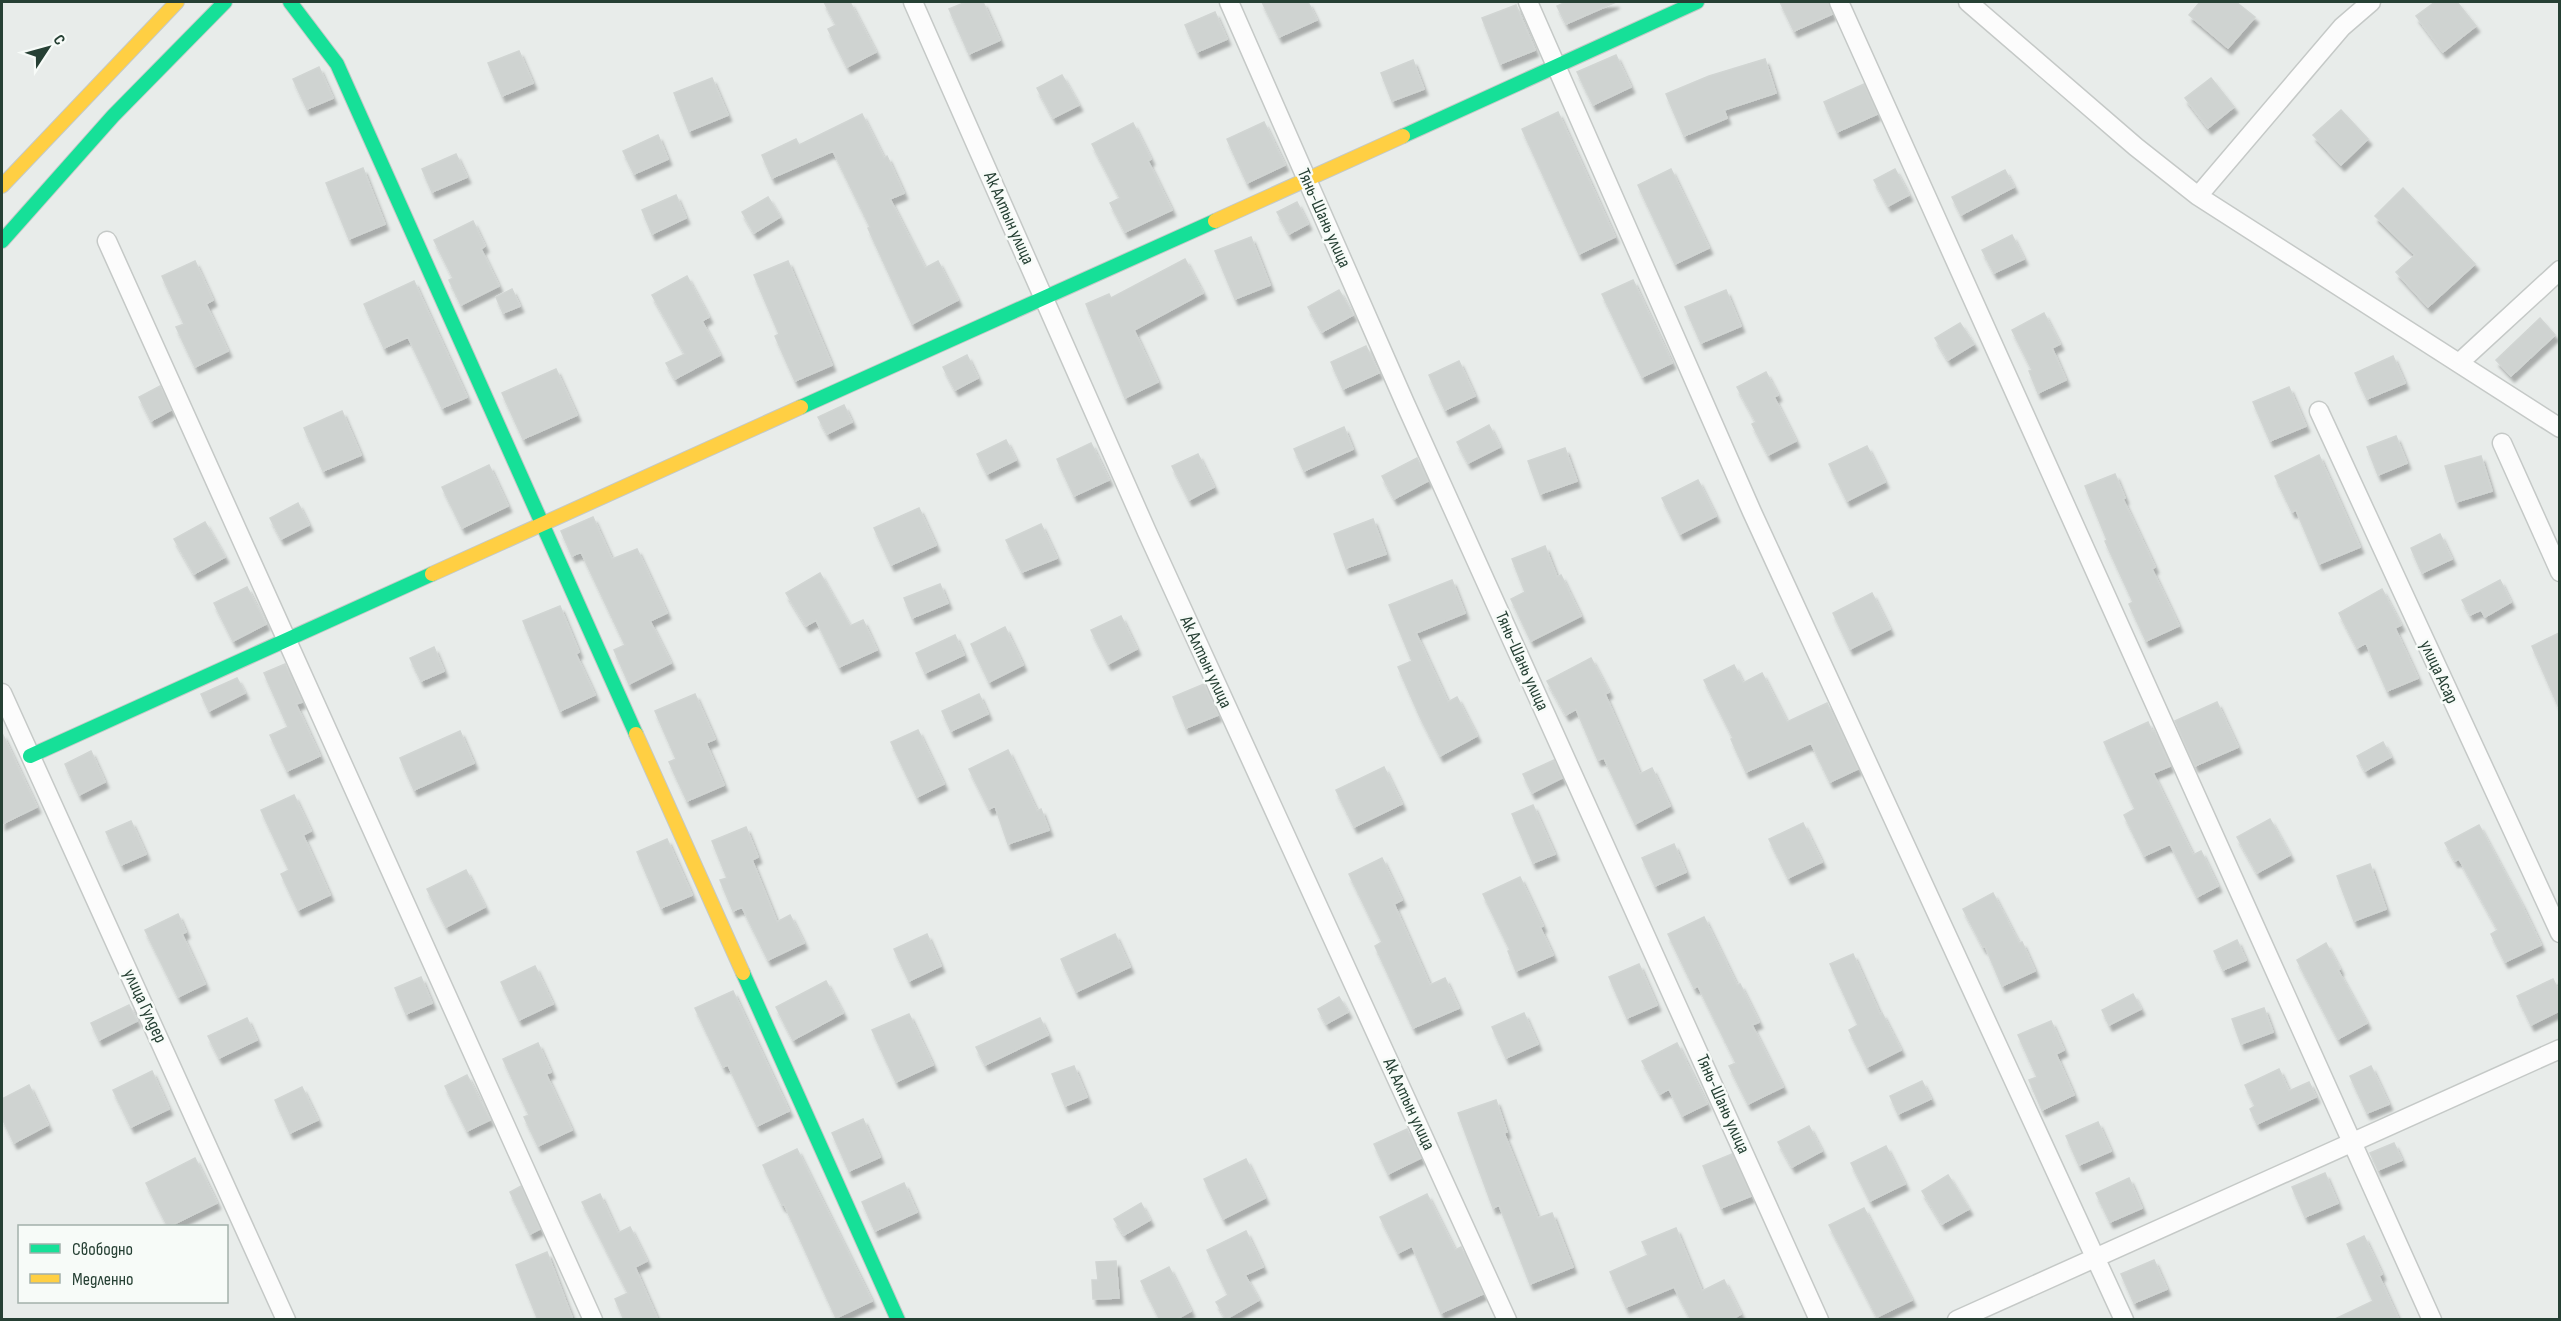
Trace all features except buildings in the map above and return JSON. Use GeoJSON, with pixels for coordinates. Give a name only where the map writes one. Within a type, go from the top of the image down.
{"type":"FeatureCollection","features":[{"type":"Feature","properties":{"kind":"street"},"geometry":{"type":"LineString","coordinates":[[2,186],[177,2]]}},
{"type":"Feature","properties":{"kind":"street"},"geometry":{"type":"LineString","coordinates":[[2,241],[113,116],[225,2]]}},
{"type":"Feature","properties":{"kind":"street"},"geometry":{"type":"LineString","coordinates":[[290,2],[337,64],[898,1320]]}},
{"type":"Feature","properties":{"kind":"street","name":"Ак Алтын улица"},"geometry":{"type":"LineString","coordinates":[[913,2],[1147,532],[1507,1320]]}},
{"type":"Feature","properties":{"kind":"street","name":"Тянь-Шань улица"},"geometry":{"type":"LineString","coordinates":[[1229,2],[1405,403],[1819,1320]]}},
{"type":"Feature","properties":{"kind":"street"},"geometry":{"type":"LineString","coordinates":[[1528,2],[1752,512],[2124,1320]]}},
{"type":"Feature","properties":{"kind":"street"},"geometry":{"type":"LineString","coordinates":[[30,756],[1697,2]]}},
{"type":"Feature","properties":{"kind":"street"},"geometry":{"type":"LineString","coordinates":[[1839,2],[2432,1320]]}},
{"type":"Feature","properties":{"kind":"street"},"geometry":{"type":"LineString","coordinates":[[1968,2],[2136,147],[2198,196],[2460,362],[2559,428]]}},
{"type":"Feature","properties":{"kind":"street"},"geometry":{"type":"LineString","coordinates":[[2198,196],[2342,27],[2371,2]]}},
{"type":"Feature","properties":{"kind":"street"},"geometry":{"type":"LineString","coordinates":[[106,241],[593,1320]]}},
{"type":"Feature","properties":{"kind":"street"},"geometry":{"type":"LineString","coordinates":[[2460,362],[2559,270]]}},
{"type":"Feature","properties":{"kind":"street","name":"улица Асар"},"geometry":{"type":"LineString","coordinates":[[2319,411],[2559,933]]}},
{"type":"Feature","properties":{"kind":"street"},"geometry":{"type":"LineString","coordinates":[[2502,443],[2559,572]]}},
{"type":"Feature","properties":{"kind":"street","name":"улица Гулдер"},"geometry":{"type":"LineString","coordinates":[[2,693],[286,1320]]}},
{"type":"Feature","properties":{"kind":"street"},"geometry":{"type":"LineString","coordinates":[[1957,1320],[2559,1048]]}},
{"type":"Feature","properties":{"kind":"traffic: fast"},"geometry":{"type":"LineString","coordinates":[[2,241],[113,116],[225,2]]}},
{"type":"Feature","properties":{"kind":"traffic: fast"},"geometry":{"type":"LineString","coordinates":[[290,2],[337,64],[636,734]]}},
{"type":"Feature","properties":{"kind":"traffic: fast"},"geometry":{"type":"LineString","coordinates":[[1403,136],[1697,2]]}},
{"type":"Feature","properties":{"kind":"traffic: fast"},"geometry":{"type":"LineString","coordinates":[[801,407],[1215,221]]}},
{"type":"Feature","properties":{"kind":"traffic: fast"},"geometry":{"type":"LineString","coordinates":[[30,756],[432,574]]}},
{"type":"Feature","properties":{"kind":"traffic: fast"},"geometry":{"type":"LineString","coordinates":[[743,973],[898,1320]]}},
{"type":"Feature","properties":{"kind":"traffic: slow"},"geometry":{"type":"LineString","coordinates":[[2,186],[177,2]]}},
{"type":"Feature","properties":{"kind":"traffic: slow"},"geometry":{"type":"LineString","coordinates":[[1215,221],[1403,136]]}},
{"type":"Feature","properties":{"kind":"traffic: slow"},"geometry":{"type":"LineString","coordinates":[[432,574],[801,407]]}},
{"type":"Feature","properties":{"kind":"traffic: slow"},"geometry":{"type":"LineString","coordinates":[[636,734],[743,973]]}}]}
